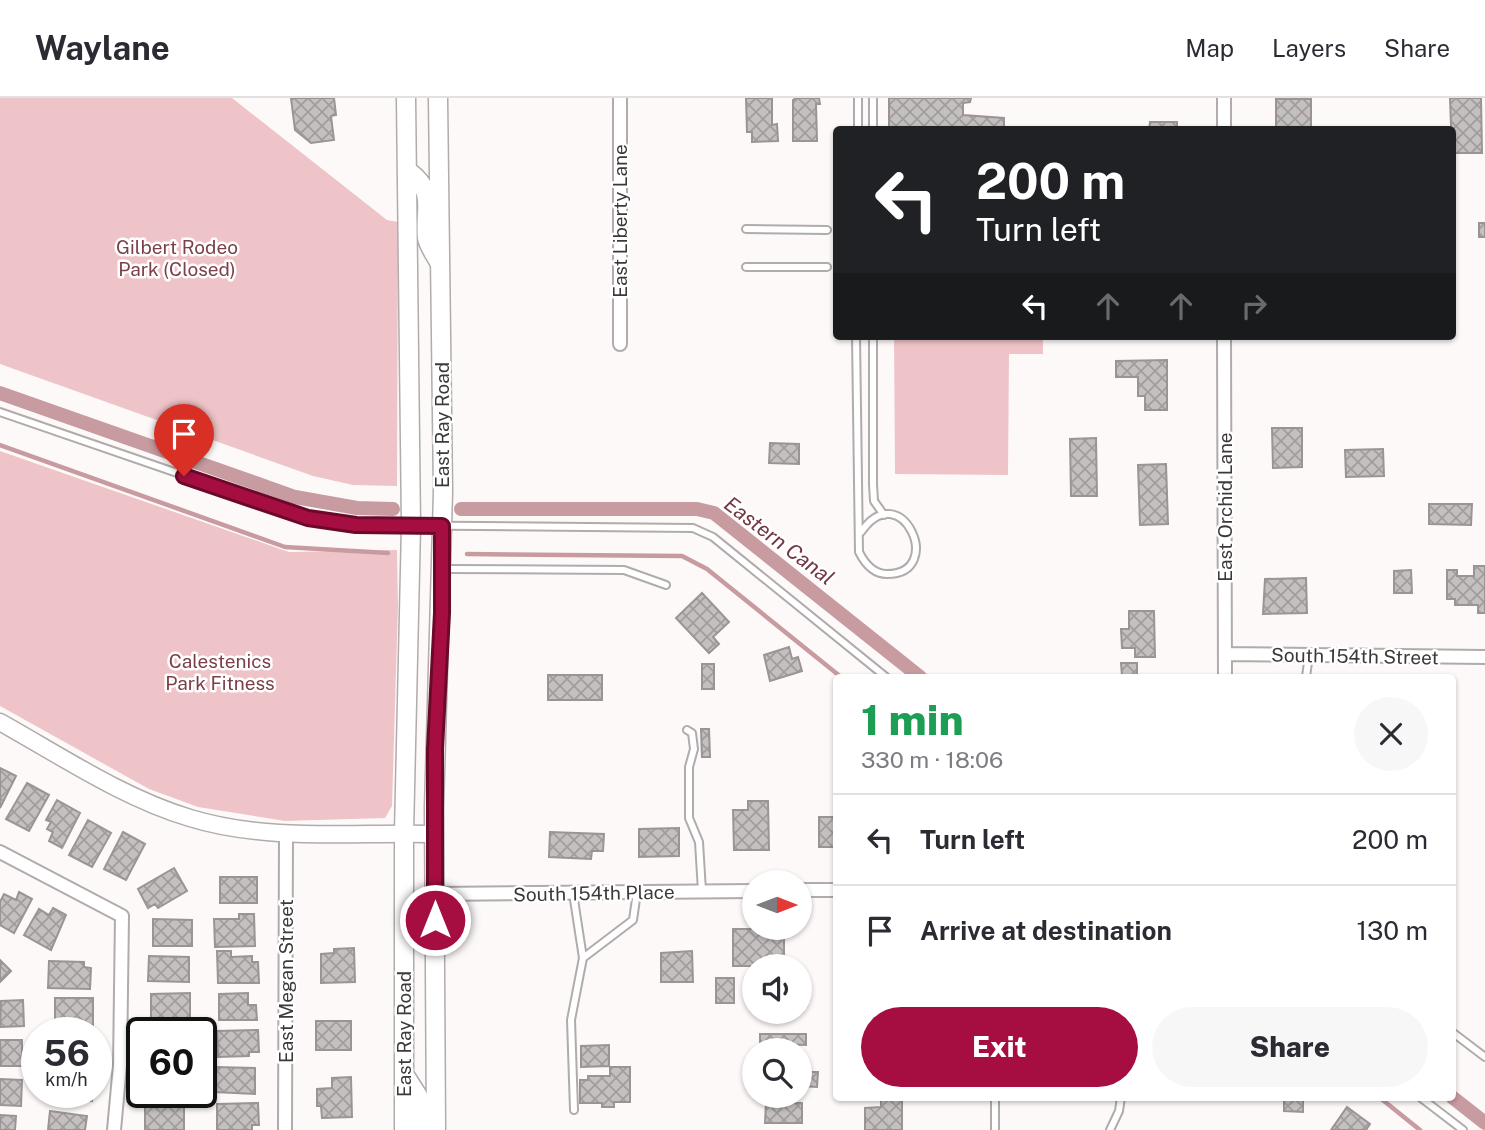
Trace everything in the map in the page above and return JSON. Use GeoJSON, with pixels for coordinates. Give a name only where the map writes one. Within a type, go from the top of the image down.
{"type":"FeatureCollection","features":[{"type":"Feature","properties":{"kind":"main road","name":"East Ray Road"},"geometry":{"type":"LineString","coordinates":[[404,1130],[404,833],[411,526],[406,98]]}},
{"type":"Feature","properties":{"kind":"main road","name":"East Ray Road"},"geometry":{"type":"LineString","coordinates":[[436,1130],[434,834],[442,569],[442,267],[438,98]]}},
{"type":"Feature","properties":{"kind":"main road"},"geometry":{"type":"LineString","coordinates":[[408,171],[426,189],[428,241],[442,267]]}},
{"type":"Feature","properties":{"kind":"main road"},"geometry":{"type":"LineString","coordinates":[[404,1074],[418,1096],[419,1130]]}},
{"type":"Feature","properties":{"kind":"street","name":"East Liberty Lane"},"geometry":{"type":"LineString","coordinates":[[620,98],[620,344]]}},
{"type":"Feature","properties":{"kind":"street"},"geometry":{"type":"LineString","coordinates":[[1224,98],[1224,126]]}},
{"type":"Feature","properties":{"kind":"street","name":"East Orchid Lane"},"geometry":{"type":"LineString","coordinates":[[1224,340],[1225,674]]}},
{"type":"Feature","properties":{"kind":"street","name":"South 154th Street"},"geometry":{"type":"LineString","coordinates":[[1225,654],[1485,657]]}},
{"type":"Feature","properties":{"kind":"street"},"geometry":{"type":"LineString","coordinates":[[0,722],[140,800],[223,826],[286,833],[434,834]]}},
{"type":"Feature","properties":{"kind":"street","name":"East Megan Street"},"geometry":{"type":"LineString","coordinates":[[285,1130],[286,833]]}},
{"type":"Feature","properties":{"kind":"street"},"geometry":{"type":"LineString","coordinates":[[0,852],[122,916],[120,1065],[114,1130]]}},
{"type":"Feature","properties":{"kind":"street"},"geometry":{"type":"LineString","coordinates":[[812,890],[833,890]]}},
{"type":"Feature","properties":{"kind":"street","name":"South 154th Place"},"geometry":{"type":"LineString","coordinates":[[435,894],[742,891]]}},
{"type":"Feature","properties":{"kind":"lane"},"geometry":{"type":"LineString","coordinates":[[858,126],[859,98]]}},
{"type":"Feature","properties":{"kind":"lane"},"geometry":{"type":"LineString","coordinates":[[873,98],[873,126]]}},
{"type":"Feature","properties":{"kind":"lane"},"geometry":{"type":"LineString","coordinates":[[746,229],[827,230]]}},
{"type":"Feature","properties":{"kind":"lane"},"geometry":{"type":"LineString","coordinates":[[746,267],[827,267]]}},
{"type":"Feature","properties":{"kind":"lane"},"geometry":{"type":"LineString","coordinates":[[856,340],[859,552],[870,569],[889,574],[906,567],[916,552],[915,533],[903,519],[884,515],[866,524],[860,532]]}},
{"type":"Feature","properties":{"kind":"lane"},"geometry":{"type":"LineString","coordinates":[[873,340],[874,501],[884,515]]}},
{"type":"Feature","properties":{"kind":"lane"},"geometry":{"type":"LineString","coordinates":[[0,412],[308,518],[356,525],[693,528],[713,537],[882,674]]}},
{"type":"Feature","properties":{"kind":"lane"},"geometry":{"type":"LineString","coordinates":[[442,569],[624,570],[666,585]]}},
{"type":"Feature","properties":{"kind":"lane"},"geometry":{"type":"LineString","coordinates":[[1306,674],[1309,655]]}},
{"type":"Feature","properties":{"kind":"lane"},"geometry":{"type":"LineString","coordinates":[[687,730],[692,733],[694,741],[688,767],[689,818],[699,842],[702,891]]}},
{"type":"Feature","properties":{"kind":"lane"},"geometry":{"type":"LineString","coordinates":[[583,958],[633,920],[637,892]]}},
{"type":"Feature","properties":{"kind":"lane"},"geometry":{"type":"LineString","coordinates":[[573,893],[583,958],[571,1020],[574,1110]]}},
{"type":"Feature","properties":{"kind":"lane"},"geometry":{"type":"LineString","coordinates":[[1456,1035],[1485,1057]]}},
{"type":"Feature","properties":{"kind":"lane"},"geometry":{"type":"LineString","coordinates":[[995,1101],[995,1130]]}},
{"type":"Feature","properties":{"kind":"lane"},"geometry":{"type":"LineString","coordinates":[[1110,1130],[1120,1101]]}},
{"type":"Feature","properties":{"kind":"lane"},"geometry":{"type":"LineString","coordinates":[[1425,1101],[1463,1130]]}},
{"type":"Feature","properties":{"kind":"green space","name":"Gilbert Rodeo Park (Closed)"},"geometry":{"type":"Polygon","coordinates":[[[0,98],[232,98],[387,220],[398,222],[397,486],[353,485],[313,476],[0,364],[0,98]]]}},
{"type":"Feature","properties":{"kind":"green space"},"geometry":{"type":"Polygon","coordinates":[[[894,340],[1043,340],[1043,354],[1009,354],[1008,475],[895,474],[894,340]]]}},
{"type":"Feature","properties":{"kind":"green space","name":"Calestenics Park Fitness"},"geometry":{"type":"Polygon","coordinates":[[[0,451],[289,552],[397,550],[392,806],[385,818],[285,821],[198,807],[149,789],[0,706],[0,451]]]}},
{"type":"Feature","properties":{"kind":"building"},"geometry":{"type":"Polygon","coordinates":[[[291,98],[334,98],[336,115],[331,116],[334,140],[311,143],[295,130],[291,98]]]}},
{"type":"Feature","properties":{"kind":"building"},"geometry":{"type":"Polygon","coordinates":[[[746,98],[772,98],[772,125],[777,124],[778,141],[752,142],[752,132],[747,132],[746,98]]]}},
{"type":"Feature","properties":{"kind":"building"},"geometry":{"type":"Polygon","coordinates":[[[819,98],[820,104],[816,104],[817,141],[793,141],[793,100],[819,98]]]}},
{"type":"Feature","properties":{"kind":"building"},"geometry":{"type":"Polygon","coordinates":[[[889,98],[971,98],[970,102],[963,103],[963,115],[1004,118],[1004,126],[889,126],[889,98]]]}},
{"type":"Feature","properties":{"kind":"building"},"geometry":{"type":"Polygon","coordinates":[[[1450,98],[1481,98],[1482,153],[1456,153],[1456,126],[1451,126],[1450,98]]]}},
{"type":"Feature","properties":{"kind":"building"},"geometry":{"type":"Polygon","coordinates":[[[1276,99],[1311,99],[1311,126],[1276,126],[1276,99]]]}},
{"type":"Feature","properties":{"kind":"building"},"geometry":{"type":"Polygon","coordinates":[[[1150,122],[1177,122],[1177,126],[1150,126],[1150,122]]]}},
{"type":"Feature","properties":{"kind":"building"},"geometry":{"type":"Polygon","coordinates":[[[1479,223],[1485,223],[1485,237],[1479,237],[1479,223]]]}},
{"type":"Feature","properties":{"kind":"building"},"geometry":{"type":"Polygon","coordinates":[[[1167,360],[1167,410],[1145,410],[1145,396],[1138,396],[1138,377],[1116,377],[1116,361],[1167,360]]]}},
{"type":"Feature","properties":{"kind":"building"},"geometry":{"type":"Polygon","coordinates":[[[1272,428],[1302,428],[1302,467],[1273,468],[1272,428]]]}},
{"type":"Feature","properties":{"kind":"building"},"geometry":{"type":"Polygon","coordinates":[[[1096,438],[1097,496],[1071,496],[1070,439],[1096,438]]]}},
{"type":"Feature","properties":{"kind":"building"},"geometry":{"type":"Polygon","coordinates":[[[770,443],[799,444],[799,464],[769,463],[770,443]]]}},
{"type":"Feature","properties":{"kind":"building"},"geometry":{"type":"Polygon","coordinates":[[[1383,449],[1384,476],[1346,477],[1345,450],[1383,449]]]}},
{"type":"Feature","properties":{"kind":"building"},"geometry":{"type":"Polygon","coordinates":[[[1166,464],[1168,524],[1140,525],[1138,465],[1166,464]]]}},
{"type":"Feature","properties":{"kind":"building"},"geometry":{"type":"Polygon","coordinates":[[[1429,504],[1472,504],[1471,525],[1429,524],[1429,504]]]}},
{"type":"Feature","properties":{"kind":"building"},"geometry":{"type":"Polygon","coordinates":[[[1474,566],[1485,566],[1485,613],[1478,613],[1478,605],[1455,605],[1455,599],[1447,599],[1447,570],[1457,570],[1457,576],[1474,576],[1474,566]]]}},
{"type":"Feature","properties":{"kind":"building"},"geometry":{"type":"Polygon","coordinates":[[[1411,570],[1412,593],[1394,593],[1394,571],[1411,570]]]}},
{"type":"Feature","properties":{"kind":"building"},"geometry":{"type":"Polygon","coordinates":[[[1306,578],[1307,613],[1263,614],[1265,579],[1306,578]]]}},
{"type":"Feature","properties":{"kind":"building"},"geometry":{"type":"Polygon","coordinates":[[[702,593],[729,622],[713,637],[719,644],[709,653],[676,618],[702,593]]]}},
{"type":"Feature","properties":{"kind":"building"},"geometry":{"type":"Polygon","coordinates":[[[1129,611],[1154,611],[1155,657],[1135,657],[1135,648],[1122,648],[1121,629],[1129,629],[1129,611]]]}},
{"type":"Feature","properties":{"kind":"building"},"geometry":{"type":"Polygon","coordinates":[[[789,647],[792,659],[798,657],[802,671],[770,681],[764,655],[789,647]]]}},
{"type":"Feature","properties":{"kind":"building"},"geometry":{"type":"Polygon","coordinates":[[[1121,663],[1137,663],[1137,674],[1122,674],[1121,663]]]}},
{"type":"Feature","properties":{"kind":"building"},"geometry":{"type":"Polygon","coordinates":[[[702,664],[714,664],[714,689],[702,689],[702,664]]]}},
{"type":"Feature","properties":{"kind":"building"},"geometry":{"type":"Polygon","coordinates":[[[548,675],[602,675],[602,700],[548,700],[548,675]]]}},
{"type":"Feature","properties":{"kind":"building"},"geometry":{"type":"Polygon","coordinates":[[[701,729],[709,729],[710,757],[702,757],[701,729]]]}},
{"type":"Feature","properties":{"kind":"building"},"geometry":{"type":"Polygon","coordinates":[[[0,768],[16,776],[0,808],[0,768]]]}},
{"type":"Feature","properties":{"kind":"building"},"geometry":{"type":"Polygon","coordinates":[[[27,783],[49,795],[29,831],[6,819],[27,783]]]}},
{"type":"Feature","properties":{"kind":"building"},"geometry":{"type":"Polygon","coordinates":[[[57,800],[80,813],[62,848],[49,841],[53,832],[47,829],[51,822],[46,820],[57,800]]]}},
{"type":"Feature","properties":{"kind":"building"},"geometry":{"type":"Polygon","coordinates":[[[748,801],[768,801],[769,850],[734,850],[733,810],[748,810],[748,801]]]}},
{"type":"Feature","properties":{"kind":"building"},"geometry":{"type":"Polygon","coordinates":[[[819,817],[833,817],[833,847],[819,847],[819,817]]]}},
{"type":"Feature","properties":{"kind":"building"},"geometry":{"type":"Polygon","coordinates":[[[88,820],[111,833],[92,867],[69,855],[88,820]]]}},
{"type":"Feature","properties":{"kind":"building"},"geometry":{"type":"Polygon","coordinates":[[[679,828],[679,856],[639,857],[639,829],[679,828]]]}},
{"type":"Feature","properties":{"kind":"building"},"geometry":{"type":"Polygon","coordinates":[[[123,832],[145,844],[126,880],[104,869],[123,832]]]}},
{"type":"Feature","properties":{"kind":"building"},"geometry":{"type":"Polygon","coordinates":[[[550,832],[604,834],[603,851],[592,851],[591,859],[549,857],[550,832]]]}},
{"type":"Feature","properties":{"kind":"building"},"geometry":{"type":"Polygon","coordinates":[[[174,868],[187,891],[158,908],[155,904],[148,908],[138,889],[174,868]]]}},
{"type":"Feature","properties":{"kind":"building"},"geometry":{"type":"Polygon","coordinates":[[[220,877],[257,877],[257,903],[220,903],[220,877]]]}},
{"type":"Feature","properties":{"kind":"building"},"geometry":{"type":"Polygon","coordinates":[[[19,892],[32,899],[14,933],[0,925],[0,902],[4,894],[16,900],[19,892]]]}},
{"type":"Feature","properties":{"kind":"building"},"geometry":{"type":"Polygon","coordinates":[[[53,908],[66,915],[51,950],[24,935],[39,909],[49,915],[53,908]]]}},
{"type":"Feature","properties":{"kind":"building"},"geometry":{"type":"Polygon","coordinates":[[[239,914],[254,914],[255,946],[215,947],[214,919],[239,919],[239,914]]]}},
{"type":"Feature","properties":{"kind":"building"},"geometry":{"type":"Polygon","coordinates":[[[153,919],[192,920],[192,946],[153,946],[153,919]]]}},
{"type":"Feature","properties":{"kind":"building"},"geometry":{"type":"Polygon","coordinates":[[[733,929],[742,929],[742,940],[784,940],[784,954],[742,954],[742,966],[733,966],[733,929]]]}},
{"type":"Feature","properties":{"kind":"building"},"geometry":{"type":"Polygon","coordinates":[[[354,948],[355,982],[321,983],[321,954],[334,953],[334,949],[354,948]]]}},
{"type":"Feature","properties":{"kind":"building"},"geometry":{"type":"Polygon","coordinates":[[[217,951],[231,951],[231,957],[252,956],[252,962],[258,962],[259,983],[218,983],[217,951]]]}},
{"type":"Feature","properties":{"kind":"building"},"geometry":{"type":"Polygon","coordinates":[[[692,951],[693,982],[661,982],[661,953],[692,951]]]}},
{"type":"Feature","properties":{"kind":"building"},"geometry":{"type":"Polygon","coordinates":[[[149,956],[189,957],[189,982],[148,981],[149,956]]]}},
{"type":"Feature","properties":{"kind":"building"},"geometry":{"type":"Polygon","coordinates":[[[0,960],[11,971],[0,982],[0,960]]]}},
{"type":"Feature","properties":{"kind":"building"},"geometry":{"type":"Polygon","coordinates":[[[49,961],[84,962],[84,967],[91,968],[90,989],[48,988],[49,961]]]}},
{"type":"Feature","properties":{"kind":"building"},"geometry":{"type":"Polygon","coordinates":[[[716,978],[734,978],[734,1003],[716,1003],[716,978]]]}},
{"type":"Feature","properties":{"kind":"building"},"geometry":{"type":"Polygon","coordinates":[[[190,993],[190,1017],[151,1017],[151,994],[190,993]]]}},
{"type":"Feature","properties":{"kind":"building"},"geometry":{"type":"Polygon","coordinates":[[[248,993],[248,1005],[256,1005],[257,1020],[219,1020],[219,994],[248,993]]]}},
{"type":"Feature","properties":{"kind":"building"},"geometry":{"type":"Polygon","coordinates":[[[55,998],[93,998],[93,1017],[55,1017],[55,998]]]}},
{"type":"Feature","properties":{"kind":"building"},"geometry":{"type":"Polygon","coordinates":[[[23,1000],[21,1026],[0,1027],[1,1001],[23,1000]]]}},
{"type":"Feature","properties":{"kind":"building"},"geometry":{"type":"Polygon","coordinates":[[[316,1021],[351,1021],[351,1050],[316,1050],[316,1021]]]}},
{"type":"Feature","properties":{"kind":"building"},"geometry":{"type":"Polygon","coordinates":[[[258,1030],[259,1052],[249,1052],[249,1056],[218,1057],[217,1031],[258,1030]]]}},
{"type":"Feature","properties":{"kind":"building"},"geometry":{"type":"Polygon","coordinates":[[[760,1034],[806,1034],[806,1038],[760,1038],[760,1034]]]}},
{"type":"Feature","properties":{"kind":"building"},"geometry":{"type":"Polygon","coordinates":[[[0,1040],[21,1040],[21,1066],[1,1066],[0,1040]]]}},
{"type":"Feature","properties":{"kind":"building"},"geometry":{"type":"Polygon","coordinates":[[[609,1045],[609,1066],[581,1067],[581,1046],[609,1045]]]}},
{"type":"Feature","properties":{"kind":"building"},"geometry":{"type":"Polygon","coordinates":[[[217,1067],[255,1068],[255,1094],[217,1092],[217,1067]]]}},
{"type":"Feature","properties":{"kind":"building"},"geometry":{"type":"Polygon","coordinates":[[[610,1067],[630,1067],[630,1102],[614,1102],[614,1107],[602,1107],[602,1103],[580,1103],[580,1080],[588,1080],[588,1076],[610,1076],[610,1067]]]}},
{"type":"Feature","properties":{"kind":"building"},"geometry":{"type":"Polygon","coordinates":[[[812,1072],[818,1072],[817,1087],[812,1087],[812,1072]]]}},
{"type":"Feature","properties":{"kind":"building"},"geometry":{"type":"Polygon","coordinates":[[[351,1077],[352,1117],[322,1118],[321,1106],[317,1106],[317,1089],[332,1088],[332,1078],[351,1077]]]}},
{"type":"Feature","properties":{"kind":"building"},"geometry":{"type":"Polygon","coordinates":[[[0,1079],[21,1080],[21,1106],[0,1105],[0,1079]]]}},
{"type":"Feature","properties":{"kind":"building"},"geometry":{"type":"Polygon","coordinates":[[[881,1101],[902,1101],[902,1130],[865,1130],[865,1108],[881,1107],[881,1101]]]}},
{"type":"Feature","properties":{"kind":"building"},"geometry":{"type":"Polygon","coordinates":[[[1284,1101],[1303,1101],[1303,1112],[1284,1111],[1284,1101]]]}},
{"type":"Feature","properties":{"kind":"building"},"geometry":{"type":"Polygon","coordinates":[[[258,1103],[259,1125],[252,1125],[252,1130],[217,1130],[217,1104],[258,1103]]]}},
{"type":"Feature","properties":{"kind":"building"},"geometry":{"type":"Polygon","coordinates":[[[1347,1107],[1370,1124],[1366,1130],[1331,1130],[1347,1107]]]}},
{"type":"Feature","properties":{"kind":"building"},"geometry":{"type":"Polygon","coordinates":[[[145,1108],[184,1108],[184,1130],[145,1130],[145,1108]]]}},
{"type":"Feature","properties":{"kind":"building"},"geometry":{"type":"Polygon","coordinates":[[[766,1108],[802,1108],[802,1123],[765,1123],[766,1108]]]}},
{"type":"Feature","properties":{"kind":"building"},"geometry":{"type":"Polygon","coordinates":[[[50,1111],[87,1116],[85,1130],[48,1130],[50,1111]]]}},
{"type":"Feature","properties":{"kind":"building"},"geometry":{"type":"Polygon","coordinates":[[[0,1115],[16,1116],[15,1130],[0,1130],[0,1115]]]}},
{"type":"Feature","properties":{"kind":"waterway","name":"Eastern Canal"},"geometry":{"type":"LineString","coordinates":[[0,393],[295,497],[357,508],[393,509]]}},
{"type":"Feature","properties":{"kind":"waterway"},"geometry":{"type":"LineString","coordinates":[[0,445],[285,547],[388,553]]}},
{"type":"Feature","properties":{"kind":"waterway","name":"Eastern Canal"},"geometry":{"type":"LineString","coordinates":[[461,509],[697,509],[714,513],[916,674]]}},
{"type":"Feature","properties":{"kind":"waterway"},"geometry":{"type":"LineString","coordinates":[[467,554],[682,556],[707,569],[837,674]]}},
{"type":"Feature","properties":{"kind":"waterway","name":"Eastern Canal"},"geometry":{"type":"LineString","coordinates":[[1456,1100],[1485,1123]]}},
{"type":"Feature","properties":{"kind":"waterway"},"geometry":{"type":"LineString","coordinates":[[1384,1101],[1420,1130]]}},
{"type":"Feature","properties":{"kind":"route"},"geometry":{"type":"LineString","coordinates":[[184,476],[308,518],[356,525],[442,526],[442,613],[435,749],[435,920]]}}]}
